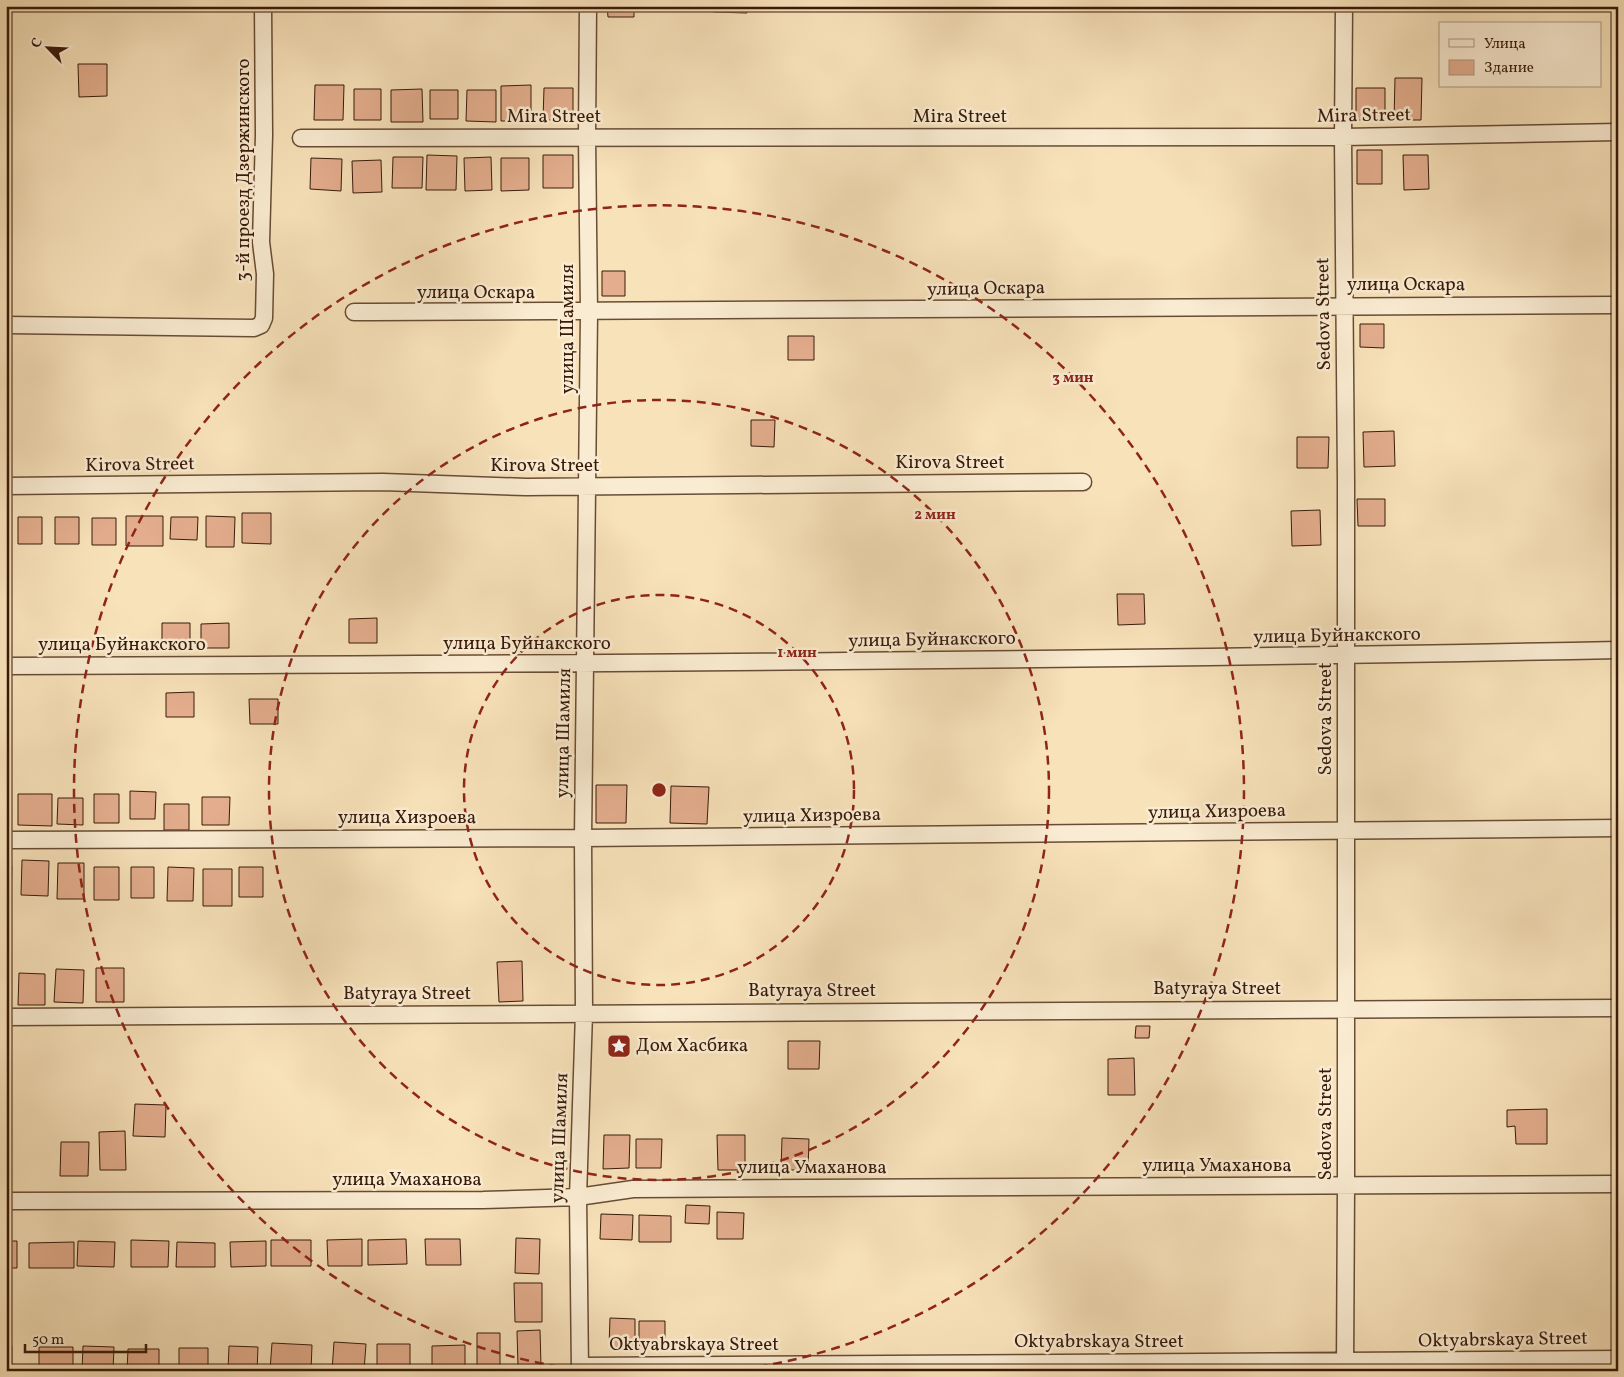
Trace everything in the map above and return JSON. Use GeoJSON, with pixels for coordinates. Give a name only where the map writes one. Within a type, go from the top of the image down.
{"type":"FeatureCollection","features":[{"type":"Feature","properties":{"kind":"street","name":"3-й проезд Дзержинского"},"geometry":{"type":"LineString","coordinates":[[6,325],[254,328],[261,324],[264,318],[266,274],[261,242],[264,135],[263,6]]}},
{"type":"Feature","properties":{"kind":"street","name":"улица Шамиля"},"geometry":{"type":"LineString","coordinates":[[580,1368],[578,1197],[584,1013],[583,838],[589,313],[588,6]]}},
{"type":"Feature","properties":{"kind":"street","name":"Sedova Street"},"geometry":{"type":"LineString","coordinates":[[1344,6],[1343,137],[1346,482],[1346,1185],[1344,1367]]}},
{"type":"Feature","properties":{"kind":"street","name":"Mira Street"},"geometry":{"type":"LineString","coordinates":[[301,138],[1343,137],[1618,132]]}},
{"type":"Feature","properties":{"kind":"street","name":"улица Оскара"},"geometry":{"type":"LineString","coordinates":[[354,312],[589,313],[1344,305],[1618,305]]}},
{"type":"Feature","properties":{"kind":"street","name":"Kirova Street"},"geometry":{"type":"LineString","coordinates":[[6,486],[383,482],[526,487],[1084,482]]}},
{"type":"Feature","properties":{"kind":"street","name":"улица Буйнакского"},"geometry":{"type":"LineString","coordinates":[[6,666],[586,664],[1346,656],[1618,650]]}},
{"type":"Feature","properties":{"kind":"street","name":"улица Хизроева"},"geometry":{"type":"LineString","coordinates":[[6,840],[583,838],[1618,828]]}},
{"type":"Feature","properties":{"kind":"street","name":"Batyraya Street"},"geometry":{"type":"LineString","coordinates":[[6,1017],[1346,1008],[1618,1008]]}},
{"type":"Feature","properties":{"kind":"street","name":"улица Умаханова"},"geometry":{"type":"LineString","coordinates":[[6,1201],[483,1200],[578,1197],[633,1189],[1618,1184]]}},
{"type":"Feature","properties":{"kind":"street","name":"Oktyabrskaya Street"},"geometry":{"type":"LineString","coordinates":[[580,1368],[1095,1362],[1344,1367],[1618,1359]]}},
{"type":"Feature","properties":{"kind":"building"},"geometry":{"type":"Polygon","coordinates":[[[607,6],[634,6],[634,17],[608,17],[607,6]]]}},
{"type":"Feature","properties":{"kind":"building"},"geometry":{"type":"Polygon","coordinates":[[[713,6],[747,6],[747,13],[713,12],[713,6]]]}},
{"type":"Feature","properties":{"kind":"building"},"geometry":{"type":"Polygon","coordinates":[[[1404,6],[1440,6],[1440,9],[1404,8],[1404,6]]]}},
{"type":"Feature","properties":{"kind":"building"},"geometry":{"type":"Polygon","coordinates":[[[78,64],[107,64],[107,96],[79,97],[78,64]]]}},
{"type":"Feature","properties":{"kind":"building"},"geometry":{"type":"Polygon","coordinates":[[[1395,78],[1422,78],[1421,120],[1394,120],[1395,78]]]}},
{"type":"Feature","properties":{"kind":"building"},"geometry":{"type":"Polygon","coordinates":[[[315,85],[344,85],[343,120],[314,120],[315,85]]]}},
{"type":"Feature","properties":{"kind":"building"},"geometry":{"type":"Polygon","coordinates":[[[531,85],[531,121],[501,121],[501,86],[531,85]]]}},
{"type":"Feature","properties":{"kind":"building"},"geometry":{"type":"Polygon","coordinates":[[[544,88],[573,88],[573,120],[543,120],[544,88]]]}},
{"type":"Feature","properties":{"kind":"building"},"geometry":{"type":"Polygon","coordinates":[[[1356,88],[1385,88],[1385,120],[1356,120],[1356,88]]]}},
{"type":"Feature","properties":{"kind":"building"},"geometry":{"type":"Polygon","coordinates":[[[354,89],[381,89],[381,120],[354,120],[354,89]]]}},
{"type":"Feature","properties":{"kind":"building"},"geometry":{"type":"Polygon","coordinates":[[[422,89],[423,122],[391,122],[391,90],[422,89]]]}},
{"type":"Feature","properties":{"kind":"building"},"geometry":{"type":"Polygon","coordinates":[[[430,90],[458,90],[458,119],[430,119],[430,90]]]}},
{"type":"Feature","properties":{"kind":"building"},"geometry":{"type":"Polygon","coordinates":[[[467,90],[496,90],[496,122],[466,121],[467,90]]]}},
{"type":"Feature","properties":{"kind":"building"},"geometry":{"type":"Polygon","coordinates":[[[1357,150],[1382,150],[1382,184],[1357,184],[1357,150]]]}},
{"type":"Feature","properties":{"kind":"building"},"geometry":{"type":"Polygon","coordinates":[[[427,155],[457,156],[456,190],[426,190],[427,155]]]}},
{"type":"Feature","properties":{"kind":"building"},"geometry":{"type":"Polygon","coordinates":[[[543,155],[573,155],[573,188],[543,188],[543,155]]]}},
{"type":"Feature","properties":{"kind":"building"},"geometry":{"type":"Polygon","coordinates":[[[1403,155],[1428,155],[1429,189],[1404,190],[1403,155]]]}},
{"type":"Feature","properties":{"kind":"building"},"geometry":{"type":"Polygon","coordinates":[[[393,157],[423,157],[422,188],[392,188],[393,157]]]}},
{"type":"Feature","properties":{"kind":"building"},"geometry":{"type":"Polygon","coordinates":[[[491,157],[492,190],[465,191],[464,158],[491,157]]]}},
{"type":"Feature","properties":{"kind":"building"},"geometry":{"type":"Polygon","coordinates":[[[311,158],[342,159],[341,191],[310,189],[311,158]]]}},
{"type":"Feature","properties":{"kind":"building"},"geometry":{"type":"Polygon","coordinates":[[[501,158],[529,158],[529,190],[501,191],[501,158]]]}},
{"type":"Feature","properties":{"kind":"building"},"geometry":{"type":"Polygon","coordinates":[[[381,160],[382,192],[353,193],[352,161],[381,160]]]}},
{"type":"Feature","properties":{"kind":"building"},"geometry":{"type":"Polygon","coordinates":[[[602,271],[625,271],[625,296],[602,296],[602,271]]]}},
{"type":"Feature","properties":{"kind":"building"},"geometry":{"type":"Polygon","coordinates":[[[1360,324],[1384,324],[1384,348],[1360,347],[1360,324]]]}},
{"type":"Feature","properties":{"kind":"building"},"geometry":{"type":"Polygon","coordinates":[[[788,336],[814,336],[814,360],[788,360],[788,336]]]}},
{"type":"Feature","properties":{"kind":"building"},"geometry":{"type":"Polygon","coordinates":[[[751,420],[775,420],[774,447],[751,446],[751,420]]]}},
{"type":"Feature","properties":{"kind":"building"},"geometry":{"type":"Polygon","coordinates":[[[1394,431],[1395,466],[1364,467],[1363,432],[1394,431]]]}},
{"type":"Feature","properties":{"kind":"building"},"geometry":{"type":"Polygon","coordinates":[[[1297,437],[1329,437],[1328,468],[1297,468],[1297,437]]]}},
{"type":"Feature","properties":{"kind":"building"},"geometry":{"type":"Polygon","coordinates":[[[1357,499],[1385,499],[1385,526],[1358,526],[1357,499]]]}},
{"type":"Feature","properties":{"kind":"building"},"geometry":{"type":"Polygon","coordinates":[[[1320,510],[1321,545],[1292,546],[1291,511],[1320,510]]]}},
{"type":"Feature","properties":{"kind":"building"},"geometry":{"type":"Polygon","coordinates":[[[242,513],[271,513],[271,544],[242,543],[242,513]]]}},
{"type":"Feature","properties":{"kind":"building"},"geometry":{"type":"Polygon","coordinates":[[[126,516],[163,516],[163,546],[126,546],[126,516]]]}},
{"type":"Feature","properties":{"kind":"building"},"geometry":{"type":"Polygon","coordinates":[[[206,516],[235,517],[234,547],[206,547],[206,516]]]}},
{"type":"Feature","properties":{"kind":"building"},"geometry":{"type":"Polygon","coordinates":[[[18,517],[42,517],[42,544],[18,544],[18,517]]]}},
{"type":"Feature","properties":{"kind":"building"},"geometry":{"type":"Polygon","coordinates":[[[55,517],[79,517],[79,544],[55,544],[55,517]]]}},
{"type":"Feature","properties":{"kind":"building"},"geometry":{"type":"Polygon","coordinates":[[[171,517],[198,517],[197,540],[170,539],[171,517]]]}},
{"type":"Feature","properties":{"kind":"building"},"geometry":{"type":"Polygon","coordinates":[[[92,518],[116,518],[116,545],[92,545],[92,518]]]}},
{"type":"Feature","properties":{"kind":"building"},"geometry":{"type":"Polygon","coordinates":[[[1117,594],[1144,594],[1145,624],[1118,625],[1117,594]]]}},
{"type":"Feature","properties":{"kind":"building"},"geometry":{"type":"Polygon","coordinates":[[[377,618],[377,643],[349,643],[349,619],[377,618]]]}},
{"type":"Feature","properties":{"kind":"building"},"geometry":{"type":"Polygon","coordinates":[[[162,623],[190,623],[190,648],[162,648],[162,623]]]}},
{"type":"Feature","properties":{"kind":"building"},"geometry":{"type":"Polygon","coordinates":[[[229,623],[229,648],[201,648],[201,624],[229,623]]]}},
{"type":"Feature","properties":{"kind":"building"},"geometry":{"type":"Polygon","coordinates":[[[194,692],[194,717],[166,717],[166,693],[194,692]]]}},
{"type":"Feature","properties":{"kind":"building"},"geometry":{"type":"Polygon","coordinates":[[[249,699],[278,699],[278,724],[250,724],[249,699]]]}},
{"type":"Feature","properties":{"kind":"building"},"geometry":{"type":"Polygon","coordinates":[[[596,785],[627,785],[626,823],[596,823],[596,785]]]}},
{"type":"Feature","properties":{"kind":"building"},"geometry":{"type":"Polygon","coordinates":[[[671,786],[709,787],[707,824],[670,823],[671,786]]]}},
{"type":"Feature","properties":{"kind":"building"},"geometry":{"type":"Polygon","coordinates":[[[130,791],[156,792],[155,819],[130,819],[130,791]]]}},
{"type":"Feature","properties":{"kind":"building"},"geometry":{"type":"Polygon","coordinates":[[[18,794],[52,794],[52,826],[18,825],[18,794]]]}},
{"type":"Feature","properties":{"kind":"building"},"geometry":{"type":"Polygon","coordinates":[[[94,794],[119,794],[119,823],[94,823],[94,794]]]}},
{"type":"Feature","properties":{"kind":"building"},"geometry":{"type":"Polygon","coordinates":[[[202,797],[230,797],[229,825],[202,825],[202,797]]]}},
{"type":"Feature","properties":{"kind":"building"},"geometry":{"type":"Polygon","coordinates":[[[58,798],[83,798],[83,825],[57,824],[58,798]]]}},
{"type":"Feature","properties":{"kind":"building"},"geometry":{"type":"Polygon","coordinates":[[[164,804],[189,804],[189,830],[164,830],[164,804]]]}},
{"type":"Feature","properties":{"kind":"building"},"geometry":{"type":"Polygon","coordinates":[[[22,860],[49,861],[48,896],[21,895],[22,860]]]}},
{"type":"Feature","properties":{"kind":"building"},"geometry":{"type":"Polygon","coordinates":[[[58,863],[84,863],[84,899],[57,899],[58,863]]]}},
{"type":"Feature","properties":{"kind":"building"},"geometry":{"type":"Polygon","coordinates":[[[6,866],[12,866],[11,898],[6,898],[6,866]]]}},
{"type":"Feature","properties":{"kind":"building"},"geometry":{"type":"Polygon","coordinates":[[[94,867],[119,867],[119,900],[94,900],[94,867]]]}},
{"type":"Feature","properties":{"kind":"building"},"geometry":{"type":"Polygon","coordinates":[[[131,867],[154,867],[154,898],[131,898],[131,867]]]}},
{"type":"Feature","properties":{"kind":"building"},"geometry":{"type":"Polygon","coordinates":[[[168,867],[194,868],[193,901],[167,901],[168,867]]]}},
{"type":"Feature","properties":{"kind":"building"},"geometry":{"type":"Polygon","coordinates":[[[239,867],[263,867],[263,897],[239,897],[239,867]]]}},
{"type":"Feature","properties":{"kind":"building"},"geometry":{"type":"Polygon","coordinates":[[[203,869],[232,869],[232,906],[203,906],[203,869]]]}},
{"type":"Feature","properties":{"kind":"building"},"geometry":{"type":"Polygon","coordinates":[[[522,961],[523,1001],[499,1002],[497,962],[522,961]]]}},
{"type":"Feature","properties":{"kind":"building"},"geometry":{"type":"Polygon","coordinates":[[[96,968],[124,968],[124,1002],[96,1002],[96,968]]]}},
{"type":"Feature","properties":{"kind":"building"},"geometry":{"type":"Polygon","coordinates":[[[56,969],[84,970],[83,1003],[54,1002],[56,969]]]}},
{"type":"Feature","properties":{"kind":"building"},"geometry":{"type":"Polygon","coordinates":[[[6,970],[11,970],[9,1001],[6,1001],[6,970]]]}},
{"type":"Feature","properties":{"kind":"building"},"geometry":{"type":"Polygon","coordinates":[[[19,973],[45,974],[45,1005],[18,1005],[19,973]]]}},
{"type":"Feature","properties":{"kind":"building"},"geometry":{"type":"Polygon","coordinates":[[[1136,1026],[1150,1026],[1149,1038],[1135,1038],[1136,1026]]]}},
{"type":"Feature","properties":{"kind":"building"},"geometry":{"type":"Polygon","coordinates":[[[788,1041],[820,1041],[819,1069],[788,1069],[788,1041]]]}},
{"type":"Feature","properties":{"kind":"building"},"geometry":{"type":"Polygon","coordinates":[[[1134,1058],[1135,1095],[1108,1095],[1108,1059],[1134,1058]]]}},
{"type":"Feature","properties":{"kind":"building"},"geometry":{"type":"Polygon","coordinates":[[[135,1104],[166,1105],[165,1137],[133,1136],[135,1104]]]}},
{"type":"Feature","properties":{"kind":"building"},"geometry":{"type":"Polygon","coordinates":[[[1547,1109],[1547,1144],[1516,1144],[1515,1126],[1507,1127],[1507,1110],[1547,1109]]]}},
{"type":"Feature","properties":{"kind":"building"},"geometry":{"type":"Polygon","coordinates":[[[125,1131],[126,1170],[100,1170],[99,1132],[125,1131]]]}},
{"type":"Feature","properties":{"kind":"building"},"geometry":{"type":"Polygon","coordinates":[[[604,1135],[630,1135],[629,1168],[603,1169],[604,1135]]]}},
{"type":"Feature","properties":{"kind":"building"},"geometry":{"type":"Polygon","coordinates":[[[717,1135],[745,1135],[745,1170],[718,1170],[717,1135]]]}},
{"type":"Feature","properties":{"kind":"building"},"geometry":{"type":"Polygon","coordinates":[[[782,1138],[809,1139],[808,1170],[781,1170],[782,1138]]]}},
{"type":"Feature","properties":{"kind":"building"},"geometry":{"type":"Polygon","coordinates":[[[636,1139],[662,1139],[661,1168],[636,1168],[636,1139]]]}},
{"type":"Feature","properties":{"kind":"building"},"geometry":{"type":"Polygon","coordinates":[[[61,1142],[89,1142],[88,1176],[60,1176],[61,1142]]]}},
{"type":"Feature","properties":{"kind":"building"},"geometry":{"type":"Polygon","coordinates":[[[686,1205],[710,1206],[709,1224],[685,1223],[686,1205]]]}},
{"type":"Feature","properties":{"kind":"building"},"geometry":{"type":"Polygon","coordinates":[[[717,1212],[744,1213],[743,1239],[717,1239],[717,1212]]]}},
{"type":"Feature","properties":{"kind":"building"},"geometry":{"type":"Polygon","coordinates":[[[601,1214],[633,1215],[632,1240],[600,1239],[601,1214]]]}},
{"type":"Feature","properties":{"kind":"building"},"geometry":{"type":"Polygon","coordinates":[[[639,1215],[671,1216],[671,1242],[639,1242],[639,1215]]]}},
{"type":"Feature","properties":{"kind":"building"},"geometry":{"type":"Polygon","coordinates":[[[516,1238],[540,1239],[539,1274],[515,1273],[516,1238]]]}},
{"type":"Feature","properties":{"kind":"building"},"geometry":{"type":"Polygon","coordinates":[[[362,1239],[362,1266],[328,1266],[327,1240],[362,1239]]]}},
{"type":"Feature","properties":{"kind":"building"},"geometry":{"type":"Polygon","coordinates":[[[406,1239],[407,1264],[368,1265],[368,1240],[406,1239]]]}},
{"type":"Feature","properties":{"kind":"building"},"geometry":{"type":"Polygon","coordinates":[[[425,1239],[460,1239],[461,1265],[426,1265],[425,1239]]]}},
{"type":"Feature","properties":{"kind":"building"},"geometry":{"type":"Polygon","coordinates":[[[131,1240],[169,1241],[168,1267],[131,1267],[131,1240]]]}},
{"type":"Feature","properties":{"kind":"building"},"geometry":{"type":"Polygon","coordinates":[[[271,1240],[311,1240],[311,1266],[271,1266],[271,1240]]]}},
{"type":"Feature","properties":{"kind":"building"},"geometry":{"type":"Polygon","coordinates":[[[6,1241],[17,1241],[17,1268],[6,1268],[6,1241]]]}},
{"type":"Feature","properties":{"kind":"building"},"geometry":{"type":"Polygon","coordinates":[[[78,1241],[115,1242],[114,1267],[77,1266],[78,1241]]]}},
{"type":"Feature","properties":{"kind":"building"},"geometry":{"type":"Polygon","coordinates":[[[266,1241],[266,1266],[231,1267],[230,1242],[266,1241]]]}},
{"type":"Feature","properties":{"kind":"building"},"geometry":{"type":"Polygon","coordinates":[[[74,1242],[74,1268],[29,1268],[29,1243],[74,1242]]]}},
{"type":"Feature","properties":{"kind":"building"},"geometry":{"type":"Polygon","coordinates":[[[177,1242],[215,1243],[215,1267],[176,1267],[177,1242]]]}},
{"type":"Feature","properties":{"kind":"building"},"geometry":{"type":"Polygon","coordinates":[[[514,1283],[542,1283],[542,1322],[515,1322],[514,1283]]]}},
{"type":"Feature","properties":{"kind":"building"},"geometry":{"type":"Polygon","coordinates":[[[610,1318],[635,1319],[635,1347],[609,1347],[610,1318]]]}},
{"type":"Feature","properties":{"kind":"building"},"geometry":{"type":"Polygon","coordinates":[[[639,1321],[665,1321],[665,1346],[639,1346],[639,1321]]]}},
{"type":"Feature","properties":{"kind":"building"},"geometry":{"type":"Polygon","coordinates":[[[540,1330],[541,1366],[518,1366],[517,1331],[540,1330]]]}},
{"type":"Feature","properties":{"kind":"building"},"geometry":{"type":"Polygon","coordinates":[[[477,1333],[500,1333],[500,1371],[477,1371],[477,1333]]]}},
{"type":"Feature","properties":{"kind":"building"},"geometry":{"type":"Polygon","coordinates":[[[334,1342],[366,1344],[364,1371],[332,1371],[334,1342]]]}},
{"type":"Feature","properties":{"kind":"building"},"geometry":{"type":"Polygon","coordinates":[[[272,1343],[312,1345],[311,1371],[270,1370],[272,1343]]]}},
{"type":"Feature","properties":{"kind":"building"},"geometry":{"type":"Polygon","coordinates":[[[377,1344],[410,1344],[410,1371],[377,1371],[377,1344]]]}},
{"type":"Feature","properties":{"kind":"building"},"geometry":{"type":"Polygon","coordinates":[[[465,1345],[465,1371],[432,1371],[432,1346],[465,1345]]]}},
{"type":"Feature","properties":{"kind":"building"},"geometry":{"type":"Polygon","coordinates":[[[6,1346],[12,1346],[12,1371],[6,1371],[6,1346]]]}},
{"type":"Feature","properties":{"kind":"building"},"geometry":{"type":"Polygon","coordinates":[[[83,1346],[114,1347],[113,1371],[82,1371],[83,1346]]]}},
{"type":"Feature","properties":{"kind":"building"},"geometry":{"type":"Polygon","coordinates":[[[229,1346],[258,1347],[257,1371],[228,1371],[229,1346]]]}},
{"type":"Feature","properties":{"kind":"building"},"geometry":{"type":"Polygon","coordinates":[[[39,1347],[73,1347],[73,1371],[39,1371],[39,1347]]]}},
{"type":"Feature","properties":{"kind":"building"},"geometry":{"type":"Polygon","coordinates":[[[179,1348],[208,1348],[208,1371],[179,1371],[179,1348]]]}},
{"type":"Feature","properties":{"kind":"building"},"geometry":{"type":"Polygon","coordinates":[[[128,1349],[159,1349],[159,1371],[127,1371],[128,1349]]]}},
{"type":"Feature","properties":{"kind":"place","name":"Дом Хасбика"},"geometry":{"type":"Point","coordinates":[619,1046]}}]}
